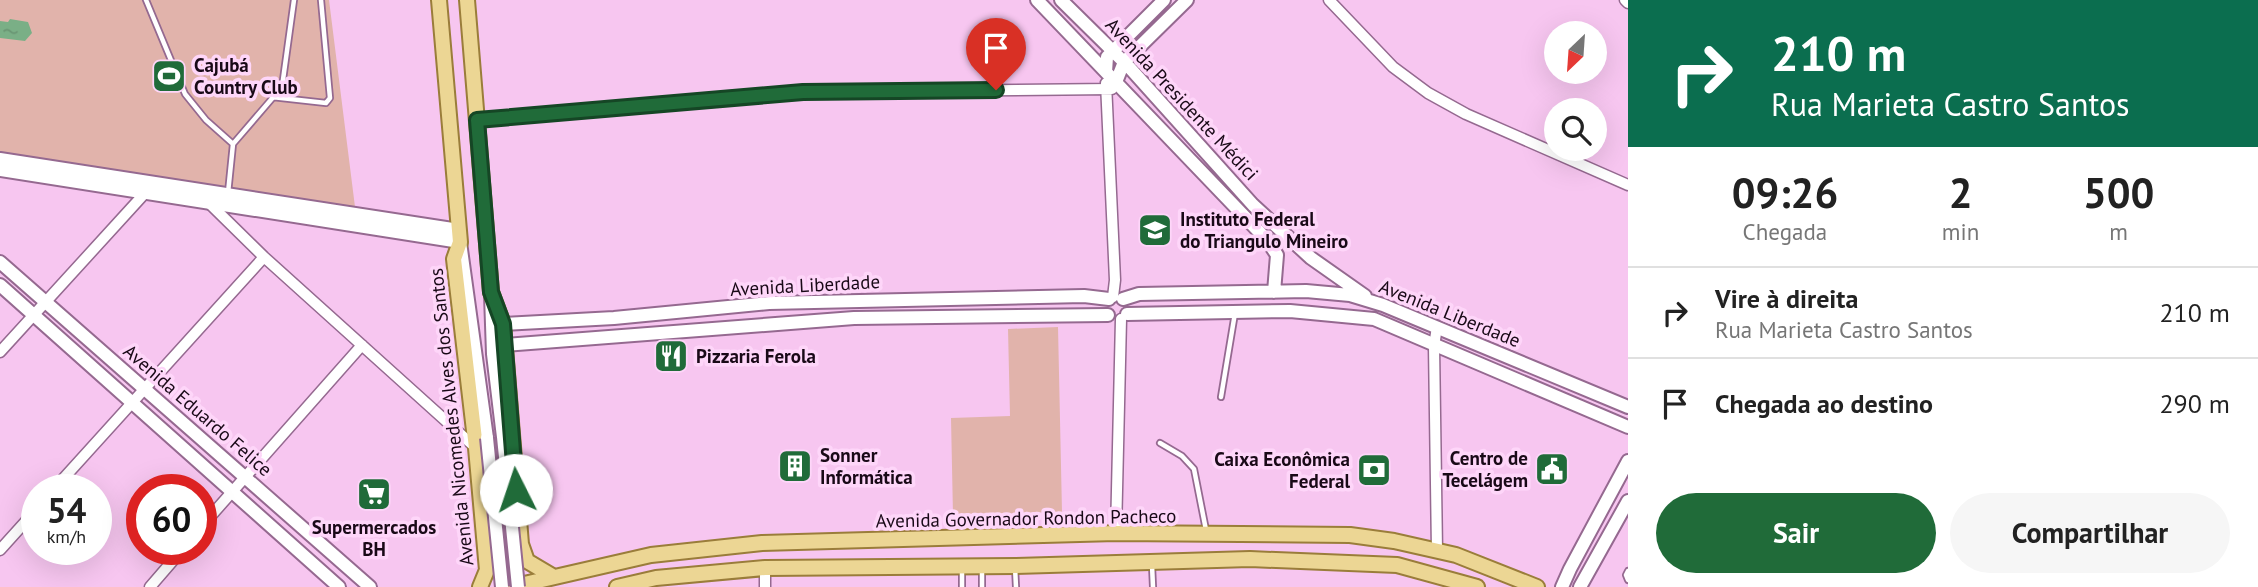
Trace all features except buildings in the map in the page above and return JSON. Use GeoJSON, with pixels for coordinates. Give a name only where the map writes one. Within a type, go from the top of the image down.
{"type":"FeatureCollection","features":[{"type":"Feature","properties":{"kind":"main road","name":"Avenida Nicomedes Alves dos Santos"},"geometry":{"type":"LineString","coordinates":[[439,0],[459,236],[454,259],[502,587]]}},
{"type":"Feature","properties":{"kind":"main road"},"geometry":{"type":"LineString","coordinates":[[467,0],[491,292],[493,354],[518,587]]}},
{"type":"Feature","properties":{"kind":"main road","name":"Avenida Presidente Médici"},"geometry":{"type":"LineString","coordinates":[[1037,0],[1106,72],[1110,90],[1267,240],[1277,255],[1275,292]]}},
{"type":"Feature","properties":{"kind":"main road","name":"Avenida Presidente Médici"},"geometry":{"type":"LineString","coordinates":[[1061,0],[1124,62],[1253,205],[1311,258],[1373,302]]}},
{"type":"Feature","properties":{"kind":"main road"},"geometry":{"type":"LineString","coordinates":[[1106,72],[1107,57],[1164,0]]}},
{"type":"Feature","properties":{"kind":"main road"},"geometry":{"type":"LineString","coordinates":[[1110,90],[1124,62],[1187,0]]}},
{"type":"Feature","properties":{"kind":"main road"},"geometry":{"type":"LineString","coordinates":[[0,159],[228,194],[459,236]]}},
{"type":"Feature","properties":{"kind":"main road"},"geometry":{"type":"LineString","coordinates":[[0,170],[209,203],[459,236]]}},
{"type":"Feature","properties":{"kind":"main road"},"geometry":{"type":"LineString","coordinates":[[209,203],[228,194]]}},
{"type":"Feature","properties":{"kind":"main road","name":"Avenida Eduardo Felice"},"geometry":{"type":"LineString","coordinates":[[0,262],[370,587]]}},
{"type":"Feature","properties":{"kind":"main road","name":"Avenida Eduardo Felice"},"geometry":{"type":"LineString","coordinates":[[0,285],[339,587]]}},
{"type":"Feature","properties":{"kind":"main road","name":"Avenida Liberdade"},"geometry":{"type":"LineString","coordinates":[[503,324],[614,318],[769,303],[1071,296],[1116,298],[1139,294],[1306,291],[1350,295],[1373,302],[1628,407]]}},
{"type":"Feature","properties":{"kind":"main road"},"geometry":{"type":"LineString","coordinates":[[491,292],[503,324],[524,555],[533,565],[554,577]]}},
{"type":"Feature","properties":{"kind":"main road"},"geometry":{"type":"LineString","coordinates":[[1116,298],[1128,303],[1118,316],[1106,306],[1116,298]]}},
{"type":"Feature","properties":{"kind":"main road"},"geometry":{"type":"LineString","coordinates":[[727,307],[729,327]]}},
{"type":"Feature","properties":{"kind":"main road","name":"Avenida Liberdade"},"geometry":{"type":"LineString","coordinates":[[505,345],[855,318],[1118,316],[1290,311],[1374,319],[1628,427]]}},
{"type":"Feature","properties":{"kind":"main road","name":"Avenida Nicomedes Alves dos Santos"},"geometry":{"type":"LineString","coordinates":[[480,587],[487,570],[482,521],[482,443]]}},
{"type":"Feature","properties":{"kind":"main road"},"geometry":{"type":"LineString","coordinates":[[1562,587],[1628,461]]}},
{"type":"Feature","properties":{"kind":"main road"},"geometry":{"type":"LineString","coordinates":[[1580,587],[1628,501]]}},
{"type":"Feature","properties":{"kind":"main road"},"geometry":{"type":"LineString","coordinates":[[482,521],[492,534],[501,537],[509,533],[519,519]]}},
{"type":"Feature","properties":{"kind":"main road","name":"Avenida Governador Rondon Pacheco"},"geometry":{"type":"LineString","coordinates":[[511,587],[651,555],[762,543],[1116,533],[1350,535],[1394,541],[1456,555],[1537,587]]}},
{"type":"Feature","properties":{"kind":"main road"},"geometry":{"type":"LineString","coordinates":[[307,559],[321,544]]}},
{"type":"Feature","properties":{"kind":"main road"},"geometry":{"type":"LineString","coordinates":[[617,587],[656,578],[765,568],[1015,566],[1250,559],[1397,565],[1477,587]]}},
{"type":"Feature","properties":{"kind":"street"},"geometry":{"type":"LineString","coordinates":[[1329,0],[1393,66],[1428,93],[1466,114],[1628,185]]}},
{"type":"Feature","properties":{"kind":"street"},"geometry":{"type":"LineString","coordinates":[[477,120],[803,92],[1110,90],[1116,298]]}},
{"type":"Feature","properties":{"kind":"street"},"geometry":{"type":"LineString","coordinates":[[0,352],[145,193]]}},
{"type":"Feature","properties":{"kind":"street"},"geometry":{"type":"LineString","coordinates":[[209,203],[264,257],[362,345],[482,443]]}},
{"type":"Feature","properties":{"kind":"street"},"geometry":{"type":"LineString","coordinates":[[67,474],[264,257]]}},
{"type":"Feature","properties":{"kind":"street"},"geometry":{"type":"LineString","coordinates":[[1116,533],[1118,316]]}},
{"type":"Feature","properties":{"kind":"street"},"geometry":{"type":"LineString","coordinates":[[1437,327],[1434,346],[1437,551]]}},
{"type":"Feature","properties":{"kind":"street"},"geometry":{"type":"LineString","coordinates":[[217,509],[362,345]]}},
{"type":"Feature","properties":{"kind":"street"},"geometry":{"type":"LineString","coordinates":[[0,550],[21,527]]}},
{"type":"Feature","properties":{"kind":"street"},"geometry":{"type":"LineString","coordinates":[[150,587],[169,565]]}},
{"type":"Feature","properties":{"kind":"street"},"geometry":{"type":"LineString","coordinates":[[765,568],[765,587]]}},
{"type":"Feature","properties":{"kind":"lane"},"geometry":{"type":"LineString","coordinates":[[146,0],[185,94],[206,120],[233,144]]}},
{"type":"Feature","properties":{"kind":"lane"},"geometry":{"type":"LineString","coordinates":[[228,194],[233,144],[282,87],[294,0]]}},
{"type":"Feature","properties":{"kind":"lane"},"geometry":{"type":"LineString","coordinates":[[272,97],[326,103],[330,98],[321,0]]}},
{"type":"Feature","properties":{"kind":"lane"},"geometry":{"type":"LineString","coordinates":[[1221,397],[1236,313]]}},
{"type":"Feature","properties":{"kind":"lane"},"geometry":{"type":"LineString","coordinates":[[1160,443],[1182,456],[1194,469],[1206,534]]}},
{"type":"Feature","properties":{"kind":"lane"},"geometry":{"type":"LineString","coordinates":[[1152,561],[1153,587]]}},
{"type":"Feature","properties":{"kind":"lane"},"geometry":{"type":"LineString","coordinates":[[962,566],[962,587]]}},
{"type":"Feature","properties":{"kind":"lane"},"geometry":{"type":"LineString","coordinates":[[981,566],[982,587]]}},
{"type":"Feature","properties":{"kind":"lane"},"geometry":{"type":"LineString","coordinates":[[1015,566],[1016,587]]}},
{"type":"Feature","properties":{"kind":"lane"},"geometry":{"type":"LineString","coordinates":[[1628,571],[1628,580]]}},
{"type":"Feature","properties":{"kind":"shaded area","name":"Cajubá Country Club"},"geometry":{"type":"Polygon","coordinates":[[[0,0],[329,0],[355,207],[0,152],[0,0]]]}},
{"type":"Feature","properties":{"kind":"shaded area"},"geometry":{"type":"Polygon","coordinates":[[[1058,327],[1062,512],[953,515],[951,418],[1010,416],[1008,329],[1058,327]]]}},
{"type":"Feature","properties":{"kind":"water"},"geometry":{"type":"Polygon","coordinates":[[[10,19],[28,22],[32,33],[25,41],[0,38],[0,21],[8,22],[10,19]]]}},
{"type":"Feature","properties":{"kind":"place","name":"Cajubá Country Club"},"geometry":{"type":"Point","coordinates":[169,76]}},
{"type":"Feature","properties":{"kind":"place","name":"Instituto Federal do Triangulo Mineiro"},"geometry":{"type":"Point","coordinates":[1155,230]}},
{"type":"Feature","properties":{"kind":"place","name":"Pizzaria Ferola"},"geometry":{"type":"Point","coordinates":[671,356]}},
{"type":"Feature","properties":{"kind":"place","name":"Sonner Informática"},"geometry":{"type":"Point","coordinates":[795,466]}},
{"type":"Feature","properties":{"kind":"place","name":"Centro de Tecelágem"},"geometry":{"type":"Point","coordinates":[1552,469]}},
{"type":"Feature","properties":{"kind":"place","name":"Caixa Econômica Federal"},"geometry":{"type":"Point","coordinates":[1374,470]}},
{"type":"Feature","properties":{"kind":"place","name":"Supermercados BH"},"geometry":{"type":"Point","coordinates":[374,494]}},
{"type":"Feature","properties":{"kind":"route"},"geometry":{"type":"LineString","coordinates":[[516,490],[503,324],[491,292],[477,120],[803,92],[996,90]]}}]}
